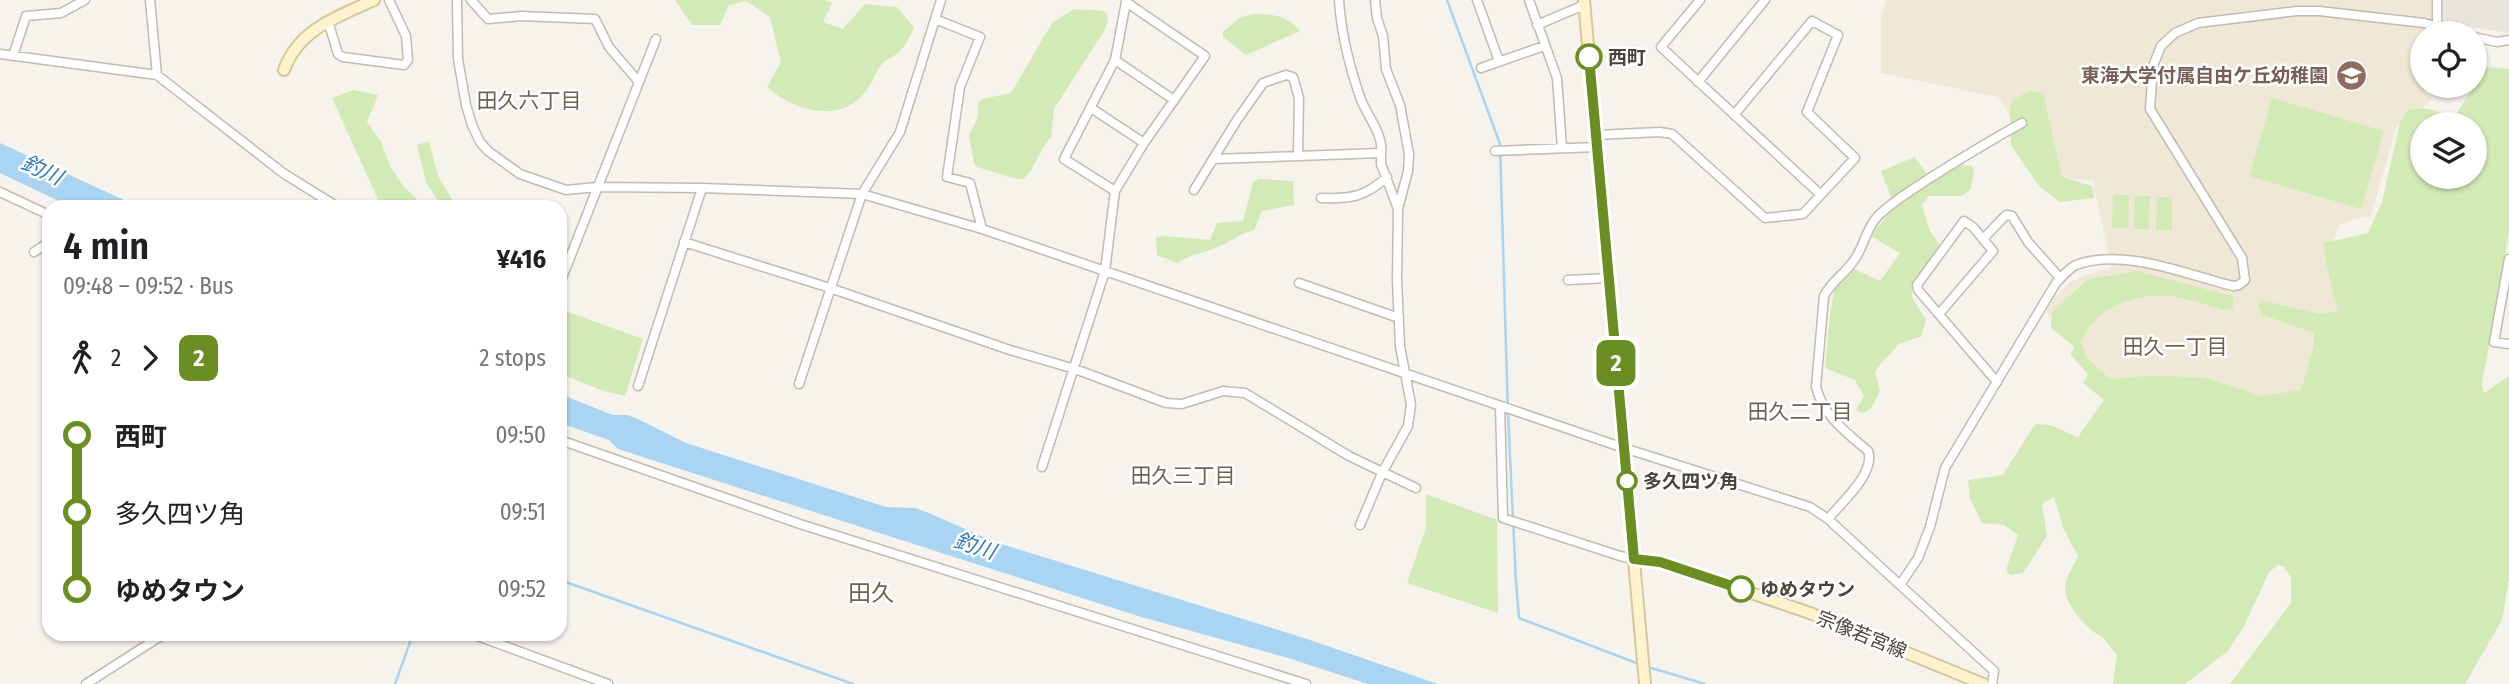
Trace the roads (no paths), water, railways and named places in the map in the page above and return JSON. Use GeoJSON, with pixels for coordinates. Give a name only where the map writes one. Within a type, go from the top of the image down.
{"type":"FeatureCollection","features":[{"type":"Feature","properties":{"kind":"main road"},"geometry":{"type":"LineString","coordinates":[[284,70],[288,59],[304,37],[316,27],[374,0]]}},
{"type":"Feature","properties":{"kind":"main road"},"geometry":{"type":"LineString","coordinates":[[1584,2],[1646,684]]}},
{"type":"Feature","properties":{"kind":"main road","name":"宗像若宮線"},"geometry":{"type":"LineString","coordinates":[[1634,559],[1660,562],[1810,613],[1983,684]]}},
{"type":"Feature","properties":{"kind":"street"},"geometry":{"type":"LineString","coordinates":[[13,56],[26,16],[61,13],[85,0]]}},
{"type":"Feature","properties":{"kind":"street"},"geometry":{"type":"LineString","coordinates":[[150,0],[157,75]]}},
{"type":"Feature","properties":{"kind":"street"},"geometry":{"type":"LineString","coordinates":[[328,21],[338,54],[343,57],[404,65],[408,60],[405,36],[389,0]]}},
{"type":"Feature","properties":{"kind":"street"},"geometry":{"type":"LineString","coordinates":[[457,0],[458,59],[466,104],[480,142],[502,163],[520,174],[566,190],[597,187],[702,188],[862,194],[982,229],[1624,448],[1810,507],[1828,519],[1994,671],[1992,684]]}},
{"type":"Feature","properties":{"kind":"street"},"geometry":{"type":"LineString","coordinates":[[471,0],[488,19],[521,16],[595,19],[610,47],[638,81]]}},
{"type":"Feature","properties":{"kind":"street"},"geometry":{"type":"LineString","coordinates":[[799,384],[862,194],[900,132],[941,0]]}},
{"type":"Feature","properties":{"kind":"street"},"geometry":{"type":"LineString","coordinates":[[1339,0],[1341,31],[1361,100],[1382,144],[1381,164],[1398,209]]}},
{"type":"Feature","properties":{"kind":"street"},"geometry":{"type":"LineString","coordinates":[[1360,525],[1382,473],[1408,426],[1411,405],[1400,346],[1398,318],[1398,209],[1408,171],[1409,154],[1400,105],[1386,69],[1383,36],[1375,0]]}},
{"type":"Feature","properties":{"kind":"street"},"geometry":{"type":"LineString","coordinates":[[1476,0],[1499,61]]}},
{"type":"Feature","properties":{"kind":"street"},"geometry":{"type":"LineString","coordinates":[[1529,0],[1557,78],[1562,148]]}},
{"type":"Feature","properties":{"kind":"street"},"geometry":{"type":"LineString","coordinates":[[1700,0],[1661,47],[1821,195]]}},
{"type":"Feature","properties":{"kind":"street"},"geometry":{"type":"LineString","coordinates":[[1698,82],[1765,0]]}},
{"type":"Feature","properties":{"kind":"street"},"geometry":{"type":"LineString","coordinates":[[2437,0],[2437,21]]}},
{"type":"Feature","properties":{"kind":"street"},"geometry":{"type":"LineString","coordinates":[[1042,467],[1105,271],[1115,191],[1144,143],[1205,56],[1126,2],[1115,60],[1064,159],[1115,191]]}},
{"type":"Feature","properties":{"kind":"street"},"geometry":{"type":"LineString","coordinates":[[1537,25],[1584,2]]}},
{"type":"Feature","properties":{"kind":"street"},"geometry":{"type":"LineString","coordinates":[[1900,585],[1918,558],[1945,468],[2060,278],[2076,265],[2107,260],[2160,264],[2234,286],[2245,280],[2242,258],[2150,109],[2153,66],[2161,46],[2175,33],[2198,23],[2297,11],[2410,23]]}},
{"type":"Feature","properties":{"kind":"street"},"geometry":{"type":"LineString","coordinates":[[935,19],[980,37],[960,87],[947,177],[970,183],[982,229]]}},
{"type":"Feature","properties":{"kind":"street"},"geometry":{"type":"LineString","coordinates":[[1495,151],[1562,148],[1660,132],[1672,134],[1765,218],[1803,214],[1855,158],[1807,112],[1838,35],[1812,21],[1734,115]]}},
{"type":"Feature","properties":{"kind":"street"},"geometry":{"type":"LineString","coordinates":[[567,265],[656,39]]}},
{"type":"Feature","properties":{"kind":"street"},"geometry":{"type":"LineString","coordinates":[[2487,40],[2509,40]]}},
{"type":"Feature","properties":{"kind":"street"},"geometry":{"type":"LineString","coordinates":[[1481,68],[1544,46]]}},
{"type":"Feature","properties":{"kind":"street"},"geometry":{"type":"LineString","coordinates":[[0,54],[157,75],[283,173],[326,200]]}},
{"type":"Feature","properties":{"kind":"street"},"geometry":{"type":"LineString","coordinates":[[1115,60],[1174,100]]}},
{"type":"Feature","properties":{"kind":"street"},"geometry":{"type":"LineString","coordinates":[[1194,190],[1263,83],[1286,75],[1293,78],[1299,98],[1298,155]]}},
{"type":"Feature","properties":{"kind":"street"},"geometry":{"type":"LineString","coordinates":[[1091,108],[1144,143]]}},
{"type":"Feature","properties":{"kind":"street"},"geometry":{"type":"LineString","coordinates":[[1828,519],[1864,476],[1871,458],[1868,451],[1826,413],[1816,387],[1823,307],[1829,287],[1852,264],[1860,252],[1868,228],[1878,216],[1905,194],[2022,123]]}},
{"type":"Feature","properties":{"kind":"street"},"geometry":{"type":"LineString","coordinates":[[1213,159],[1381,153]]}},
{"type":"Feature","properties":{"kind":"street"},"geometry":{"type":"LineString","coordinates":[[1321,198],[1345,199],[1371,192],[1387,177]]}},
{"type":"Feature","properties":{"kind":"street"},"geometry":{"type":"LineString","coordinates":[[638,386],[702,188]]}},
{"type":"Feature","properties":{"kind":"street"},"geometry":{"type":"LineString","coordinates":[[0,192],[42,212]]}},
{"type":"Feature","properties":{"kind":"street"},"geometry":{"type":"LineString","coordinates":[[1983,239],[2006,215],[2012,216],[2028,242],[2060,278]]}},
{"type":"Feature","properties":{"kind":"street"},"geometry":{"type":"LineString","coordinates":[[1939,314],[1993,251],[1973,227],[1964,221],[1917,285],[1918,290],[1997,382]]}},
{"type":"Feature","properties":{"kind":"street"},"geometry":{"type":"LineString","coordinates":[[684,242],[830,288],[1010,351],[1075,369],[1166,403],[1182,404],[1223,391],[1245,393],[1310,434],[1416,488]]}},
{"type":"Feature","properties":{"kind":"street"},"geometry":{"type":"LineString","coordinates":[[34,252],[42,247]]}},
{"type":"Feature","properties":{"kind":"street"},"geometry":{"type":"LineString","coordinates":[[2509,259],[2494,342],[2509,344]]}},
{"type":"Feature","properties":{"kind":"street"},"geometry":{"type":"LineString","coordinates":[[1568,280],[1609,278]]}},
{"type":"Feature","properties":{"kind":"street"},"geometry":{"type":"LineString","coordinates":[[1299,283],[1398,318]]}},
{"type":"Feature","properties":{"kind":"street"},"geometry":{"type":"LineString","coordinates":[[1500,406],[1503,518],[1634,559]]}},
{"type":"Feature","properties":{"kind":"street"},"geometry":{"type":"LineString","coordinates":[[567,442],[800,524],[1306,684]]}},
{"type":"Feature","properties":{"kind":"street"},"geometry":{"type":"LineString","coordinates":[[86,684],[153,641]]}},
{"type":"Feature","properties":{"kind":"street"},"geometry":{"type":"LineString","coordinates":[[491,641],[608,684]]}},
{"type":"Feature","properties":{"kind":"water","name":"釣川"},"geometry":{"type":"Polygon","coordinates":[[[0,143],[124,200],[57,200],[0,173],[0,143]]]}},
{"type":"Feature","properties":{"kind":"water","name":"釣川"},"geometry":{"type":"Polygon","coordinates":[[[567,397],[613,415],[627,415],[638,419],[686,443],[886,507],[915,508],[995,542],[1301,637],[1438,684],[1368,684],[1288,658],[1138,616],[618,449],[609,440],[567,425],[567,397]]]}},
{"type":"Feature","properties":{"kind":"waterway"},"geometry":{"type":"LineString","coordinates":[[1447,0],[1500,144],[1508,414],[1519,618],[1639,664]]}},
{"type":"Feature","properties":{"kind":"waterway"},"geometry":{"type":"LineString","coordinates":[[567,582],[853,684]]}},
{"type":"Feature","properties":{"kind":"waterway"},"geometry":{"type":"LineString","coordinates":[[395,684],[410,641]]}},
{"type":"Feature","properties":{"kind":"waterway"},"geometry":{"type":"LineString","coordinates":[[1648,667],[1705,684]]}},
{"type":"Feature","properties":{"kind":"place","name":"西町"},"geometry":{"type":"Point","coordinates":[1589,57]}},
{"type":"Feature","properties":{"kind":"place","name":"東海大学付属自由ケ丘幼稚園"},"geometry":{"type":"Point","coordinates":[2351,75]}},
{"type":"Feature","properties":{"kind":"place","name":"多久四ツ角"},"geometry":{"type":"Point","coordinates":[1627,481]}},
{"type":"Feature","properties":{"kind":"place","name":"ゆめタウン"},"geometry":{"type":"Point","coordinates":[1741,589]}},
{"type":"Feature","properties":{"kind":"district","name":"田久六丁目"},"geometry":{"type":"Point","coordinates":[529,101]}},
{"type":"Feature","properties":{"kind":"district","name":"田久一丁目"},"geometry":{"type":"Point","coordinates":[2175,347]}},
{"type":"Feature","properties":{"kind":"district","name":"田久二丁目"},"geometry":{"type":"Point","coordinates":[1800,412]}},
{"type":"Feature","properties":{"kind":"district","name":"田久三丁目"},"geometry":{"type":"Point","coordinates":[1183,476]}},
{"type":"Feature","properties":{"kind":"district","name":"田久"},"geometry":{"type":"Point","coordinates":[871,593]}}]}
